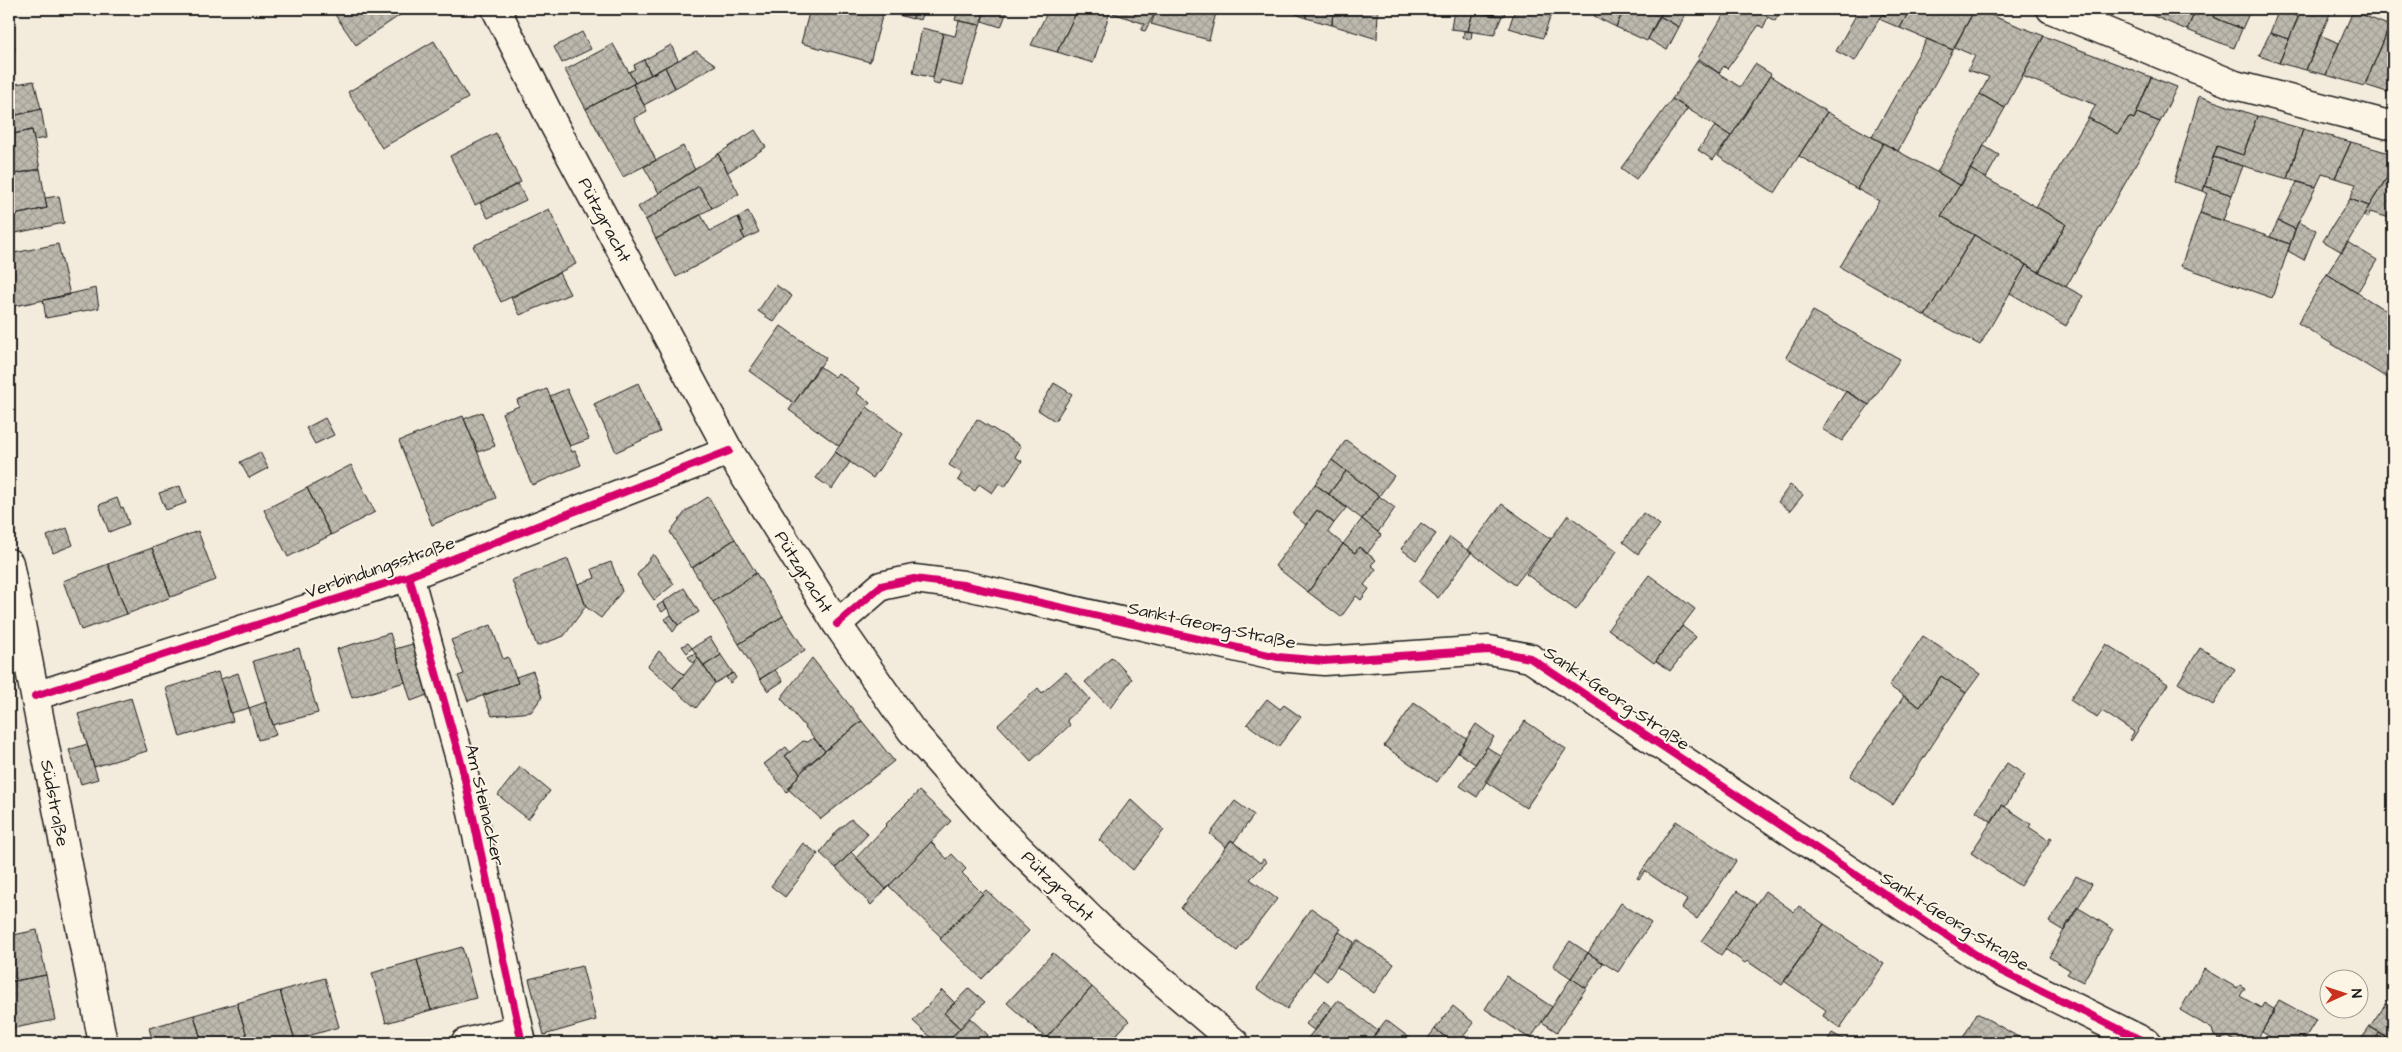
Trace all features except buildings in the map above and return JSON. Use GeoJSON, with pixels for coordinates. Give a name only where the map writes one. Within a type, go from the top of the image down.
{"type":"FeatureCollection","features":[{"type":"Feature","properties":{"kind":"street","name":"Pützgracht"},"geometry":{"type":"LineString","coordinates":[[496,9],[553,122],[729,451],[837,624],[912,730],[992,822],[1101,929],[1235,1043]]}},
{"type":"Feature","properties":{"kind":"street"},"geometry":{"type":"LineString","coordinates":[[2051,9],[2235,85],[2393,126]]}},
{"type":"Feature","properties":{"kind":"street","name":"Verbindungsstraße"},"geometry":{"type":"LineString","coordinates":[[35,696],[409,576],[729,451]]}},
{"type":"Feature","properties":{"kind":"street","name":"Südstraße"},"geometry":{"type":"LineString","coordinates":[[9,563],[103,1043]]}},
{"type":"Feature","properties":{"kind":"street","name":"Am Steinacker"},"geometry":{"type":"LineString","coordinates":[[409,576],[462,766],[520,1036]]}},
{"type":"Feature","properties":{"kind":"street","name":"Sankt-Georg-Straße"},"geometry":{"type":"LineString","coordinates":[[837,624],[881,586],[914,579],[963,585],[1278,657],[1324,661],[1489,650],[1530,658],[1997,969],[2146,1043]]}},
{"type":"Feature","properties":{"kind":"street"},"geometry":{"type":"LineString","coordinates":[[465,1043],[520,1036]]}},
{"type":"Feature","properties":{"kind":"cycle path"},"geometry":{"type":"LineString","coordinates":[[35,696],[409,576],[729,451]]}},
{"type":"Feature","properties":{"kind":"cycle path"},"geometry":{"type":"LineString","coordinates":[[409,576],[462,766],[522,1043]]}},
{"type":"Feature","properties":{"kind":"cycle path"},"geometry":{"type":"LineString","coordinates":[[837,624],[881,586],[914,579],[963,585],[1278,657],[1324,661],[1489,650],[1530,658],[1997,969],[2147,1043]]}}]}
